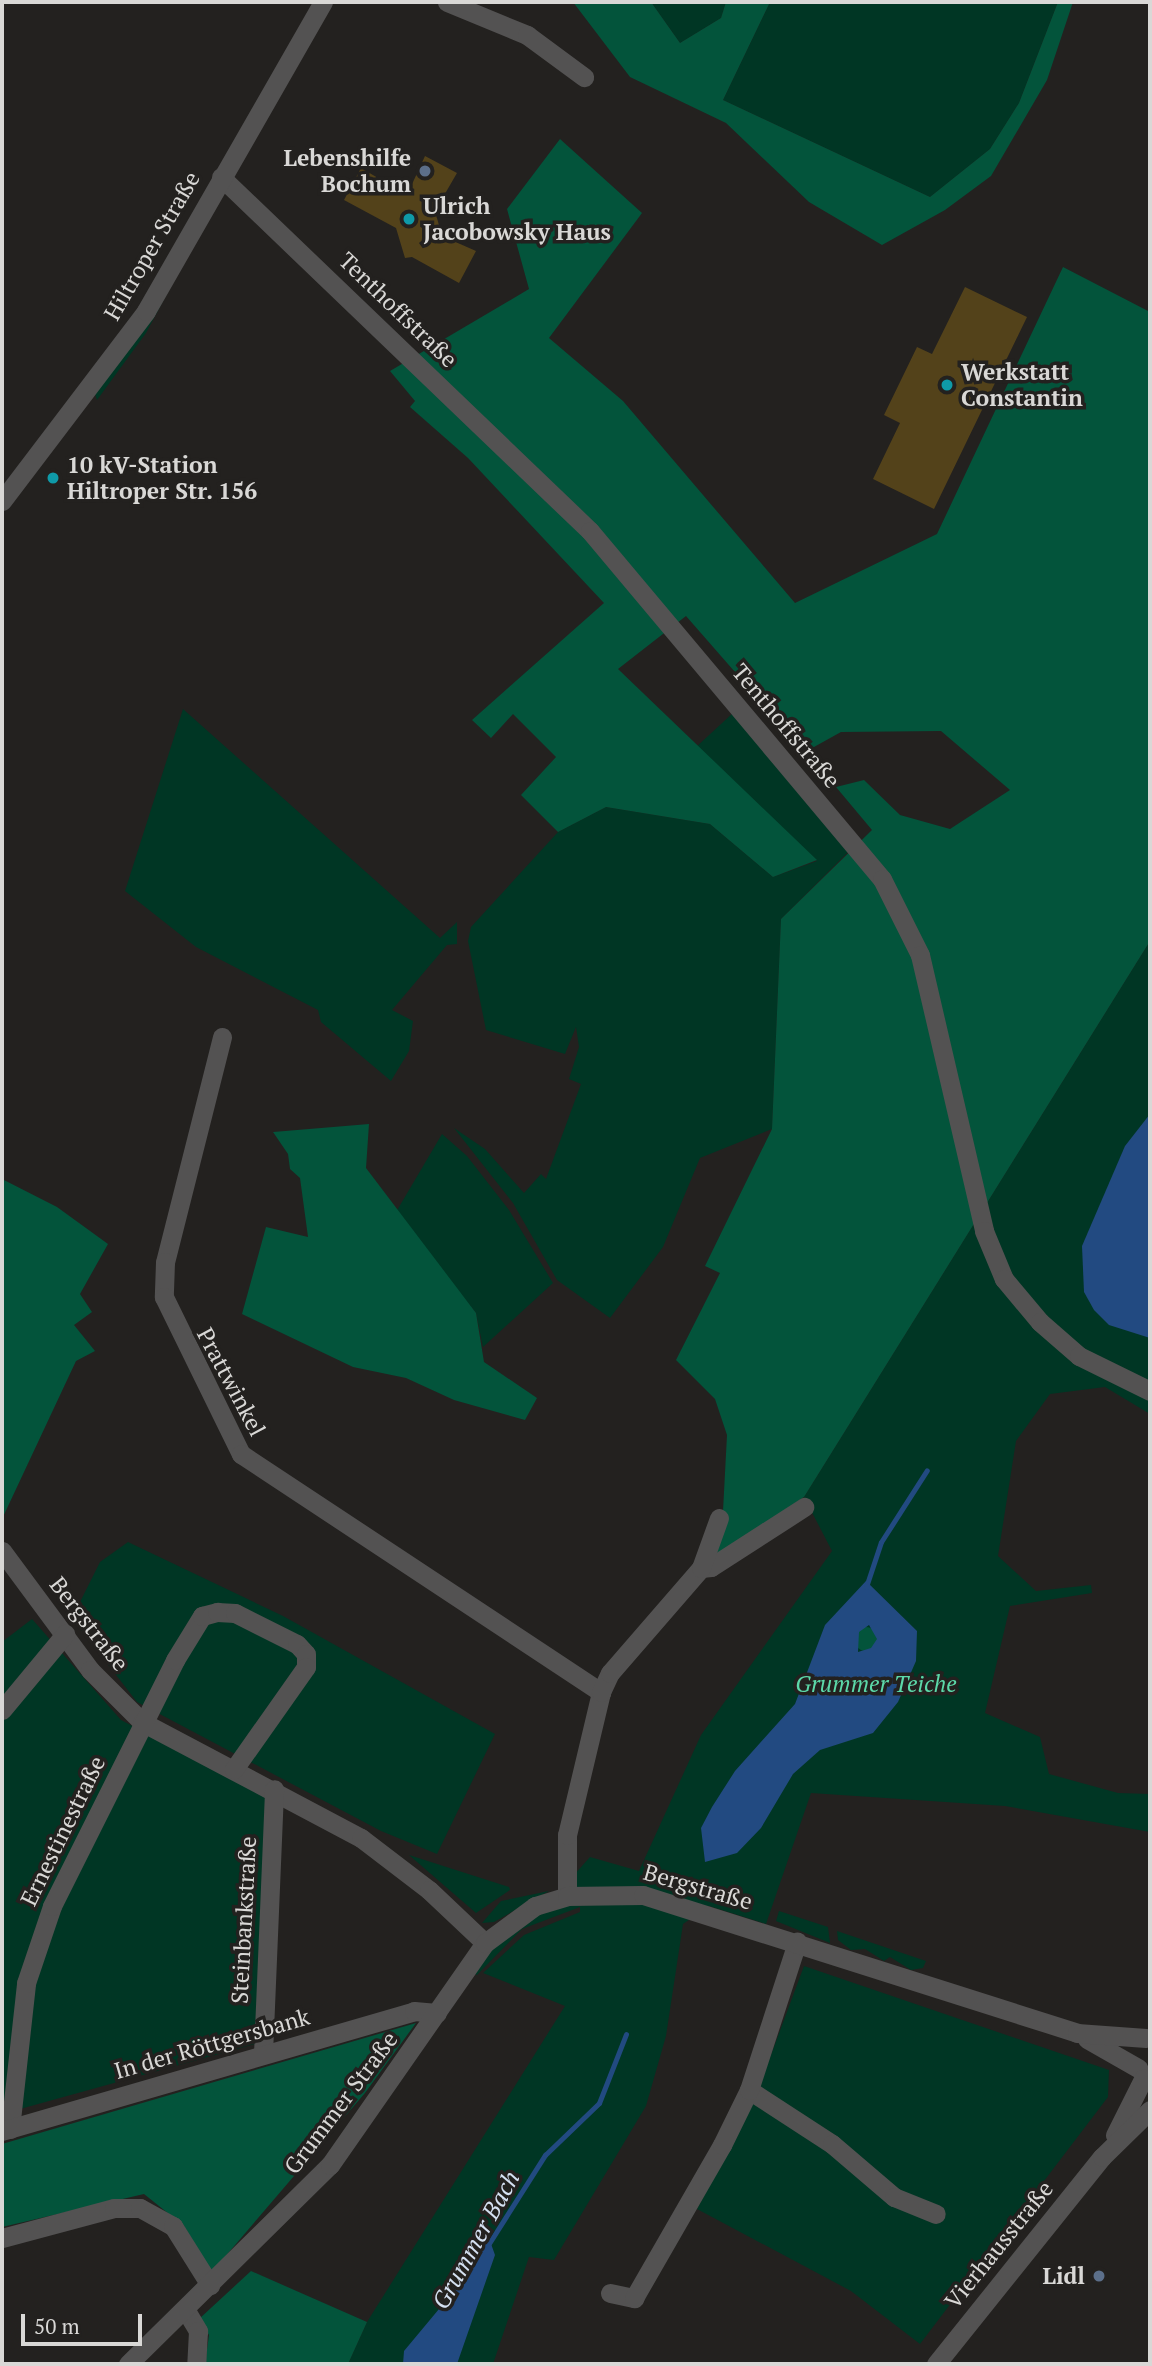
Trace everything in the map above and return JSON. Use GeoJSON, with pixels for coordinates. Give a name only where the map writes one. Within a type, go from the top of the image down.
{"type":"FeatureCollection","features":[{"type":"Feature","properties":{"kind":"street","name":"Hiltroper Straße"},"geometry":{"type":"LineString","coordinates":[[2,500],[146,311],[323,2]]}},
{"type":"Feature","properties":{"kind":"street"},"geometry":{"type":"LineString","coordinates":[[447,2],[527,35],[584,77]]}},
{"type":"Feature","properties":{"kind":"street","name":"Tenthoffstraße"},"geometry":{"type":"LineString","coordinates":[[221,177],[590,531],[882,879],[920,955],[984,1231],[1004,1279],[1068,1348],[1150,1391]]}},
{"type":"Feature","properties":{"kind":"street","name":"Prattwinkel"},"geometry":{"type":"LineString","coordinates":[[222,1037],[165,1262],[164,1297],[241,1454],[601,1692]]}},
{"type":"Feature","properties":{"kind":"street"},"geometry":{"type":"LineString","coordinates":[[701,1568],[712,1567],[804,1507]]}},
{"type":"Feature","properties":{"kind":"street"},"geometry":{"type":"LineString","coordinates":[[566,1896],[567,1835],[601,1692],[610,1673],[701,1568],[719,1518]]}},
{"type":"Feature","properties":{"kind":"street","name":"Bergstraße"},"geometry":{"type":"LineString","coordinates":[[2,1551],[106,1689],[142,1722],[274,1789],[399,1866],[485,1943],[535,1906],[566,1896],[628,1892],[797,1942],[1077,2033],[1148,2037],[1144,2077],[1077,2033]]}},
{"type":"Feature","properties":{"kind":"street"},"geometry":{"type":"LineString","coordinates":[[142,1722],[202,1616],[236,1613],[297,1644],[306,1667],[234,1769]]}},
{"type":"Feature","properties":{"kind":"street"},"geometry":{"type":"LineString","coordinates":[[2,1710],[65,1634]]}},
{"type":"Feature","properties":{"kind":"street","name":"Ernestinestraße"},"geometry":{"type":"LineString","coordinates":[[6,2130],[19,2022],[37,1945],[142,1722]]}},
{"type":"Feature","properties":{"kind":"street","name":"Steinbankstraße"},"geometry":{"type":"LineString","coordinates":[[263,2054],[274,1789]]}},
{"type":"Feature","properties":{"kind":"street"},"geometry":{"type":"LineString","coordinates":[[610,2293],[634,2298],[749,2090],[797,1942]]}},
{"type":"Feature","properties":{"kind":"street","name":"Grummer Straße"},"geometry":{"type":"LineString","coordinates":[[128,2364],[330,2165],[485,1943]]}},
{"type":"Feature","properties":{"kind":"street","name":"In der Röttgersbank"},"geometry":{"type":"LineString","coordinates":[[6,2130],[414,2011],[437,2013]]}},
{"type":"Feature","properties":{"kind":"street","name":"Vierhausstraße"},"geometry":{"type":"LineString","coordinates":[[1102,2157],[1144,2077]]}},
{"type":"Feature","properties":{"kind":"street"},"geometry":{"type":"LineString","coordinates":[[749,2090],[832,2144],[894,2197],[936,2214]]}},
{"type":"Feature","properties":{"kind":"street","name":"Vierhausstraße"},"geometry":{"type":"LineString","coordinates":[[936,2364],[1102,2157],[1150,2110]]}},
{"type":"Feature","properties":{"kind":"street"},"geometry":{"type":"LineString","coordinates":[[2,2238],[114,2208],[140,2208],[173,2227],[210,2285]]}},
{"type":"Feature","properties":{"kind":"street"},"geometry":{"type":"LineString","coordinates":[[184,2309],[198,2332],[196,2364]]}},
{"type":"Feature","properties":{"kind":"green space"},"geometry":{"type":"Polygon","coordinates":[[[573,2],[651,2],[680,43],[721,18],[726,2],[770,2],[723,100],[930,197],[990,149],[1019,103],[1058,2],[1073,2],[1047,80],[991,176],[945,210],[882,245],[809,202],[726,123],[630,77],[573,2]]]}},
{"type":"Feature","properties":{"kind":"green space"},"geometry":{"type":"Polygon","coordinates":[[[651,2],[726,2],[721,18],[680,43],[651,2]]]}},
{"type":"Feature","properties":{"kind":"green space"},"geometry":{"type":"Polygon","coordinates":[[[770,2],[1058,2],[1019,103],[990,149],[930,197],[723,100],[770,2]]]}},
{"type":"Feature","properties":{"kind":"green space"},"geometry":{"type":"Polygon","coordinates":[[[560,139],[642,213],[549,338],[623,401],[795,603],[937,534],[1063,267],[1150,312],[1150,941],[804,1497],[713,1559],[722,1530],[727,1435],[715,1399],[676,1360],[720,1273],[705,1266],[772,1129],[781,919],[872,830],[836,787],[864,780],[900,815],[950,829],[1010,790],[941,731],[841,732],[805,752],[686,616],[618,669],[817,860],[773,877],[710,824],[606,807],[558,832],[521,795],[556,757],[513,714],[491,738],[472,720],[604,603],[468,458],[410,407],[415,401],[390,371],[529,289],[507,209],[560,139]]]}},
{"type":"Feature","properties":{"kind":"green space"},"geometry":{"type":"Polygon","coordinates":[[[169,290],[146,333],[97,400],[95,394],[169,290]]]}},
{"type":"Feature","properties":{"kind":"green space"},"geometry":{"type":"Polygon","coordinates":[[[183,709],[440,938],[457,922],[457,944],[447,945],[392,1010],[413,1021],[409,1051],[391,1081],[321,1022],[318,1010],[196,947],[125,891],[183,709]]]}},
{"type":"Feature","properties":{"kind":"green space"},"geometry":{"type":"Polygon","coordinates":[[[734,712],[849,851],[781,919],[772,1129],[700,1158],[663,1247],[610,1318],[557,1280],[513,1203],[454,1128],[485,1149],[524,1193],[541,1174],[546,1179],[581,1084],[569,1079],[579,1047],[576,1027],[565,1054],[486,1030],[468,941],[471,927],[558,832],[606,807],[710,824],[773,877],[817,861],[695,748],[734,712]]]}},
{"type":"Feature","properties":{"kind":"green space","name":"Grummer Teiche"},"geometry":{"type":"Polygon","coordinates":[[[1150,941],[1150,1414],[1105,1387],[1050,1394],[1016,1441],[998,1556],[1036,1591],[1091,1585],[1092,1593],[1010,1606],[985,1713],[1040,1737],[1049,1774],[1118,1793],[1150,1794],[1150,1832],[1005,1806],[811,1793],[766,1924],[709,1906],[683,1924],[666,2036],[646,2106],[554,2260],[529,2257],[493,2364],[348,2364],[367,2322],[565,2006],[483,1973],[524,1935],[580,1912],[580,1907],[522,1929],[477,1975],[473,1973],[501,1939],[539,1914],[590,1857],[639,1871],[701,1735],[832,1551],[804,1497],[1150,941]]]}},
{"type":"Feature","properties":{"kind":"green space"},"geometry":{"type":"Polygon","coordinates":[[[369,1124],[366,1168],[476,1313],[484,1362],[537,1398],[525,1420],[454,1400],[406,1378],[353,1367],[242,1314],[266,1227],[308,1237],[300,1178],[290,1169],[288,1154],[273,1132],[369,1124]]]}},
{"type":"Feature","properties":{"kind":"green space"},"geometry":{"type":"Polygon","coordinates":[[[442,1134],[467,1156],[509,1210],[553,1283],[483,1347],[476,1313],[396,1212],[442,1134]]]}},
{"type":"Feature","properties":{"kind":"green space"},"geometry":{"type":"Polygon","coordinates":[[[2,1179],[57,1207],[108,1244],[80,1294],[92,1312],[74,1325],[95,1351],[76,1361],[2,1519],[2,1179]]]}},
{"type":"Feature","properties":{"kind":"green space"},"geometry":{"type":"Polygon","coordinates":[[[128,1542],[283,1616],[495,1734],[437,1854],[381,1831],[137,1702],[72,1618],[100,1562],[128,1542]]]}},
{"type":"Feature","properties":{"kind":"green space"},"geometry":{"type":"Polygon","coordinates":[[[32,1619],[121,1720],[266,1796],[255,2044],[2,2114],[2,1642],[32,1619]]]}},
{"type":"Feature","properties":{"kind":"green space"},"geometry":{"type":"Polygon","coordinates":[[[866,1627],[877,1634],[878,1639],[871,1650],[866,1651],[855,1644],[854,1639],[861,1628],[866,1627]]]}},
{"type":"Feature","properties":{"kind":"green space"},"geometry":{"type":"Polygon","coordinates":[[[409,1855],[509,1887],[510,1890],[476,1913],[409,1855]]]}},
{"type":"Feature","properties":{"kind":"green space"},"geometry":{"type":"Polygon","coordinates":[[[549,1891],[494,1922],[482,1923],[501,1901],[549,1891]]]}},
{"type":"Feature","properties":{"kind":"green space"},"geometry":{"type":"Polygon","coordinates":[[[779,1911],[828,1927],[830,1943],[776,1921],[779,1911]]]}},
{"type":"Feature","properties":{"kind":"green space"},"geometry":{"type":"Polygon","coordinates":[[[837,1931],[926,1961],[923,1968],[911,1970],[890,1957],[884,1961],[865,1949],[851,1950],[838,1940],[837,1931]]]}},
{"type":"Feature","properties":{"kind":"green space"},"geometry":{"type":"Polygon","coordinates":[[[804,1966],[1109,2070],[1108,2097],[920,2344],[851,2291],[697,2209],[752,2106],[804,1966]]]}},
{"type":"Feature","properties":{"kind":"green space"},"geometry":{"type":"Polygon","coordinates":[[[416,2023],[365,2093],[212,2272],[184,2226],[144,2194],[2,2227],[2,2144],[416,2023]]]}},
{"type":"Feature","properties":{"kind":"green space"},"geometry":{"type":"Polygon","coordinates":[[[251,2271],[367,2322],[348,2364],[205,2364],[209,2335],[199,2319],[251,2271]]]}},
{"type":"Feature","properties":{"kind":"water"},"geometry":{"type":"Polygon","coordinates":[[[1150,1114],[1150,1338],[1109,1325],[1094,1310],[1084,1292],[1082,1246],[1125,1146],[1150,1114]]]}},
{"type":"Feature","properties":{"kind":"water"},"geometry":{"type":"Polygon","coordinates":[[[866,1581],[917,1631],[916,1661],[898,1702],[873,1733],[820,1750],[793,1774],[761,1828],[737,1853],[705,1862],[701,1828],[735,1771],[795,1704],[825,1625],[866,1581]],[[869,1625],[859,1632],[858,1652],[871,1648],[877,1639],[869,1625]]]}},
{"type":"Feature","properties":{"kind":"water"},"geometry":{"type":"Polygon","coordinates":[[[490,2241],[495,2255],[457,2364],[403,2364],[404,2351],[439,2309],[474,2243],[490,2241]]]}},
{"type":"Feature","properties":{"kind":"building","name":"Ulrich Jacobowsky Haus"},"geometry":{"type":"Polygon","coordinates":[[[425,156],[457,173],[435,211],[442,236],[476,251],[459,283],[412,257],[405,258],[396,228],[344,200],[361,168],[407,195],[425,156]]]}},
{"type":"Feature","properties":{"kind":"building","name":"Werkstatt Constantin"},"geometry":{"type":"Polygon","coordinates":[[[965,287],[1027,317],[934,509],[873,479],[900,423],[884,415],[917,347],[932,354],[965,287]]]}},
{"type":"Feature","properties":{"kind":"waterway","name":"Grummer Bach"},"geometry":{"type":"LineString","coordinates":[[866,1587],[881,1542],[927,1470]]}},
{"type":"Feature","properties":{"kind":"waterway","name":"Grummer Bach"},"geometry":{"type":"LineString","coordinates":[[488,2245],[545,2155],[599,2103],[626,2034]]}},
{"type":"Feature","properties":{"kind":"place","name":"Lebenshilfe Bochum"},"geometry":{"type":"Point","coordinates":[425,171]}},
{"type":"Feature","properties":{"kind":"place","name":"Ulrich Jacobowsky Haus"},"geometry":{"type":"Point","coordinates":[409,219]}},
{"type":"Feature","properties":{"kind":"place","name":"Werkstatt Constantin"},"geometry":{"type":"Point","coordinates":[947,385]}},
{"type":"Feature","properties":{"kind":"place","name":"10 kV-Station Hiltroper Str. 156"},"geometry":{"type":"Point","coordinates":[53,478]}},
{"type":"Feature","properties":{"kind":"place","name":"Lidl"},"geometry":{"type":"Point","coordinates":[1099,2276]}}]}
